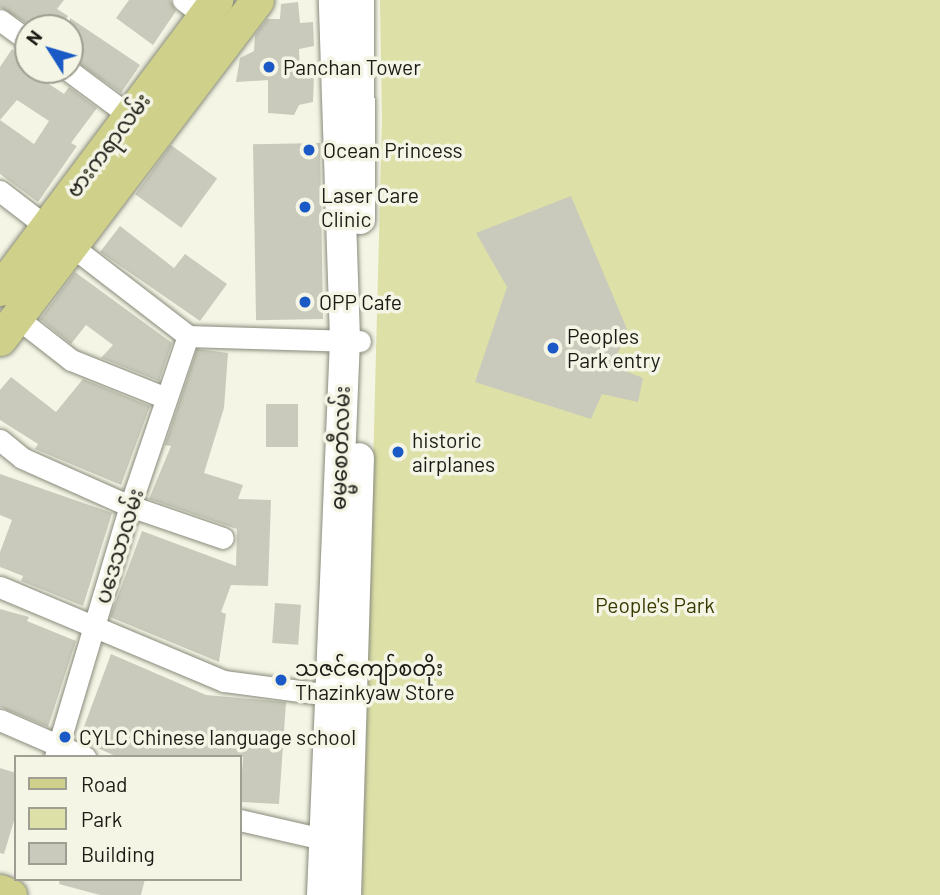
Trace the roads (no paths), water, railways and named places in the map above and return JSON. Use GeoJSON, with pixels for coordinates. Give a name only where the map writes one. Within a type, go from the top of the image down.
{"type":"FeatureCollection","features":[{"type":"Feature","properties":{"kind":"main road","name":"ဗားကရာလမ်း"},"geometry":{"type":"LineString","coordinates":[[0,289],[59,236],[257,0]]}},
{"type":"Feature","properties":{"kind":"main road","name":"ဓမ္မစေတီလမ်း"},"geometry":{"type":"LineString","coordinates":[[334,0],[352,340],[359,570],[346,895]]}},
{"type":"Feature","properties":{"kind":"main road","name":"ဓမ္မစေတီလမ်း"},"geometry":{"type":"LineString","coordinates":[[323,895],[331,695],[352,340],[359,0]]}},
{"type":"Feature","properties":{"kind":"main road","name":"ဗားကရာလမ်း"},"geometry":{"type":"LineString","coordinates":[[59,236],[130,116],[201,5]]}},
{"type":"Feature","properties":{"kind":"main road"},"geometry":{"type":"LineString","coordinates":[[8,328],[59,236]]}},
{"type":"Feature","properties":{"kind":"main road"},"geometry":{"type":"LineString","coordinates":[[0,891],[13,895]]}},
{"type":"Feature","properties":{"kind":"street"},"geometry":{"type":"LineString","coordinates":[[84,82],[130,116]]}},
{"type":"Feature","properties":{"kind":"street"},"geometry":{"type":"LineString","coordinates":[[0,191],[188,336],[352,340]]}},
{"type":"Feature","properties":{"kind":"street"},"geometry":{"type":"LineString","coordinates":[[8,328],[71,360],[166,398]]}},
{"type":"Feature","properties":{"kind":"street","name":"ပဒေသာလမ်း"},"geometry":{"type":"LineString","coordinates":[[57,751],[130,506],[188,336]]}},
{"type":"Feature","properties":{"kind":"street"},"geometry":{"type":"LineString","coordinates":[[0,440],[22,458],[130,506],[223,538]]}},
{"type":"Feature","properties":{"kind":"street"},"geometry":{"type":"LineString","coordinates":[[0,587],[225,681],[331,695]]}},
{"type":"Feature","properties":{"kind":"street"},"geometry":{"type":"LineString","coordinates":[[0,720],[57,751],[76,755]]}},
{"type":"Feature","properties":{"kind":"street"},"geometry":{"type":"LineString","coordinates":[[242,820],[327,840]]}},
{"type":"Feature","properties":{"kind":"place","name":"Panchan Tower"},"geometry":{"type":"Point","coordinates":[269,67]}},
{"type":"Feature","properties":{"kind":"place","name":"Ocean Princess"},"geometry":{"type":"Point","coordinates":[309,150]}},
{"type":"Feature","properties":{"kind":"place","name":"Laser Care Clinic"},"geometry":{"type":"Point","coordinates":[305,207]}},
{"type":"Feature","properties":{"kind":"place","name":"OPP Cafe"},"geometry":{"type":"Point","coordinates":[305,302]}},
{"type":"Feature","properties":{"kind":"place","name":"Peoples Park entry"},"geometry":{"type":"Point","coordinates":[553,348]}},
{"type":"Feature","properties":{"kind":"place","name":"historic airplanes"},"geometry":{"type":"Point","coordinates":[398,452]}},
{"type":"Feature","properties":{"kind":"place","name":"သဇင်ကျော်စတိုး Thazinkyaw Store"},"geometry":{"type":"Point","coordinates":[281,680]}},
{"type":"Feature","properties":{"kind":"place","name":"CYLC Chinese language school"},"geometry":{"type":"Point","coordinates":[65,737]}},
{"type":"Feature","properties":{"kind":"park label","name":"People's Park"},"geometry":{"type":"Point","coordinates":[655,605]}}]}
